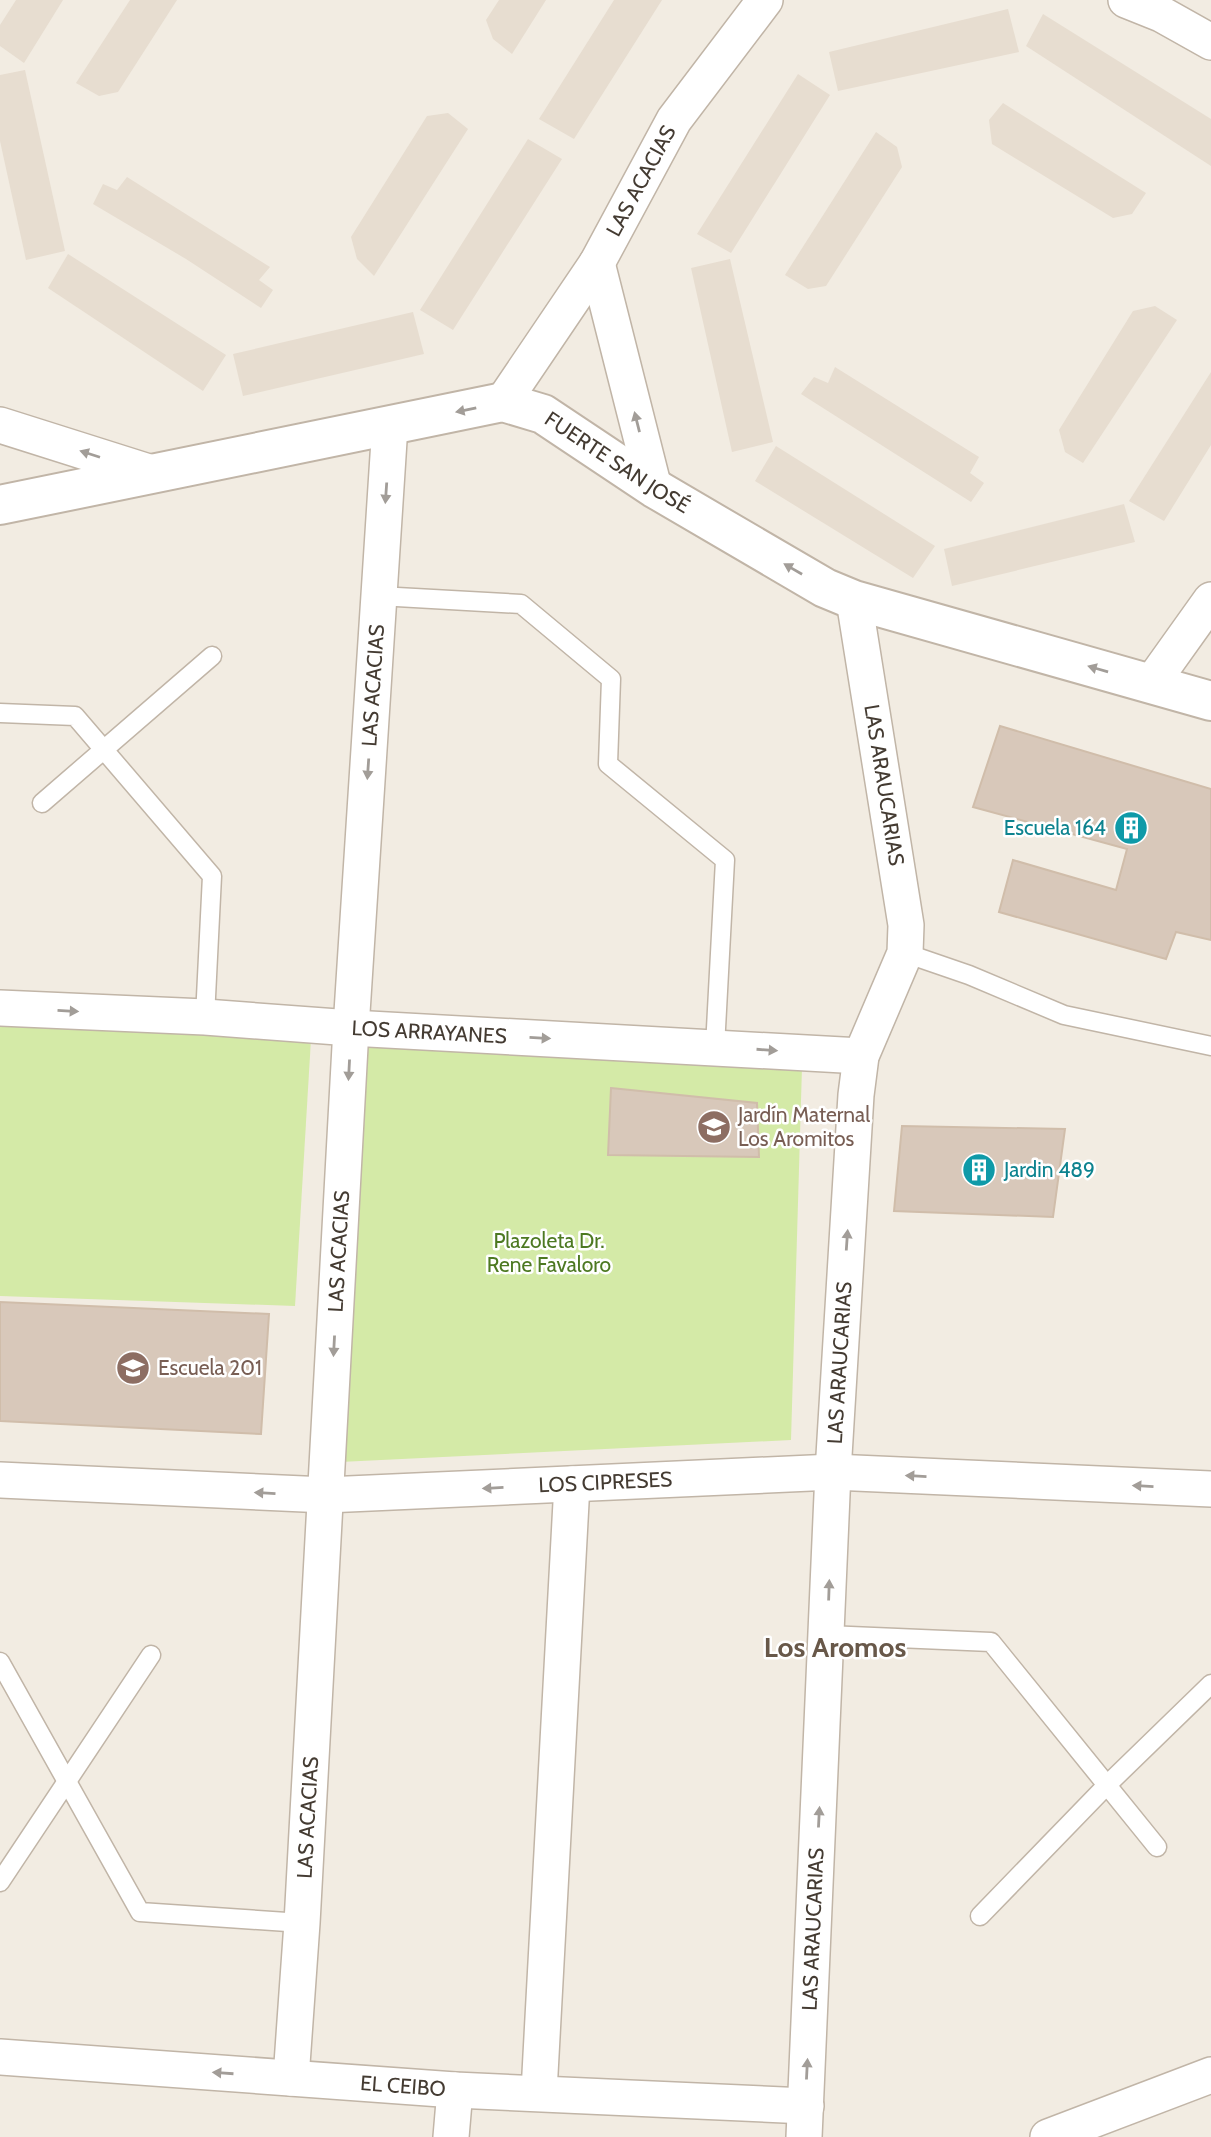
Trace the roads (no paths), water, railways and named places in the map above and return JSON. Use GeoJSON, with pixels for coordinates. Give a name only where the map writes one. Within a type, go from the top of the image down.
{"type":"FeatureCollection","features":[{"type":"Feature","properties":{"kind":"street","name":"LAS ACACIAS"},"geometry":{"type":"LineString","coordinates":[[503,402],[597,263],[674,120],[765,0]]}},
{"type":"Feature","properties":{"kind":"street"},"geometry":{"type":"LineString","coordinates":[[1126,0],[1161,14],[1211,42]]}},
{"type":"Feature","properties":{"kind":"street"},"geometry":{"type":"LineString","coordinates":[[597,263],[654,488]]}},
{"type":"Feature","properties":{"kind":"street","name":"FUERTE SAN JOSÉ"},"geometry":{"type":"LineString","coordinates":[[0,505],[503,402],[542,414],[654,488],[825,588],[854,600],[1211,701]]}},
{"type":"Feature","properties":{"kind":"street"},"geometry":{"type":"LineString","coordinates":[[0,425],[155,474]]}},
{"type":"Feature","properties":{"kind":"street","name":"LAS ACACIAS"},"geometry":{"type":"LineString","coordinates":[[291,2078],[302,1923],[351,1028],[390,425]]}},
{"type":"Feature","properties":{"kind":"street","name":"LAS ARAUCARIAS"},"geometry":{"type":"LineString","coordinates":[[805,2121],[832,1472],[856,1095],[861,1056],[905,953],[906,925],[854,600]]}},
{"type":"Feature","properties":{"kind":"street"},"geometry":{"type":"LineString","coordinates":[[1151,684],[1211,600]]}},
{"type":"Feature","properties":{"kind":"street","name":"LOS ARRAYANES"},"geometry":{"type":"LineString","coordinates":[[0,1008],[205,1017],[351,1028],[861,1056]]}},
{"type":"Feature","properties":{"kind":"street","name":"LOS CIPRESES"},"geometry":{"type":"LineString","coordinates":[[0,1480],[326,1496],[832,1472],[1211,1489]]}},
{"type":"Feature","properties":{"kind":"street"},"geometry":{"type":"LineString","coordinates":[[539,2092],[572,1484]]}},
{"type":"Feature","properties":{"kind":"street","name":"EL CEIBO"},"geometry":{"type":"LineString","coordinates":[[0,2057],[455,2090],[539,2092],[805,2121]]}},
{"type":"Feature","properties":{"kind":"street"},"geometry":{"type":"LineString","coordinates":[[1048,2137],[1211,2075]]}},
{"type":"Feature","properties":{"kind":"street"},"geometry":{"type":"LineString","coordinates":[[451,2137],[455,2090]]}},
{"type":"Feature","properties":{"kind":"lane"},"geometry":{"type":"LineString","coordinates":[[379,596],[521,604],[611,680],[608,764],[725,860],[715,1047]]}},
{"type":"Feature","properties":{"kind":"lane"},"geometry":{"type":"LineString","coordinates":[[42,803],[212,656]]}},
{"type":"Feature","properties":{"kind":"lane"},"geometry":{"type":"LineString","coordinates":[[0,713],[75,716],[212,876],[205,1017]]}},
{"type":"Feature","properties":{"kind":"lane"},"geometry":{"type":"LineString","coordinates":[[905,953],[969,975],[1064,1015],[1211,1046]]}},
{"type":"Feature","properties":{"kind":"lane"},"geometry":{"type":"LineString","coordinates":[[827,1635],[991,1642],[1157,1847]]}},
{"type":"Feature","properties":{"kind":"lane"},"geometry":{"type":"LineString","coordinates":[[0,1882],[151,1655]]}},
{"type":"Feature","properties":{"kind":"lane"},"geometry":{"type":"LineString","coordinates":[[0,1662],[140,1912],[302,1923]]}},
{"type":"Feature","properties":{"kind":"lane"},"geometry":{"type":"LineString","coordinates":[[980,1916],[1107,1785],[1211,1684]]}},
{"type":"Feature","properties":{"kind":"place","name":"Escuela 164"},"geometry":{"type":"Point","coordinates":[1131,828]}},
{"type":"Feature","properties":{"kind":"place","name":"Jardín Maternal Los Aromitos"},"geometry":{"type":"Point","coordinates":[714,1127]}},
{"type":"Feature","properties":{"kind":"place","name":"Jardin 489"},"geometry":{"type":"Point","coordinates":[979,1170]}},
{"type":"Feature","properties":{"kind":"place","name":"Escuela 201"},"geometry":{"type":"Point","coordinates":[133,1368]}},
{"type":"Feature","properties":{"kind":"district","name":"Los Aromos"},"geometry":{"type":"Point","coordinates":[835,1647]}},
{"type":"Feature","properties":{"kind":"park label","name":"Plazoleta Dr. Rene Favaloro"},"geometry":{"type":"Point","coordinates":[549,1253]}}]}
